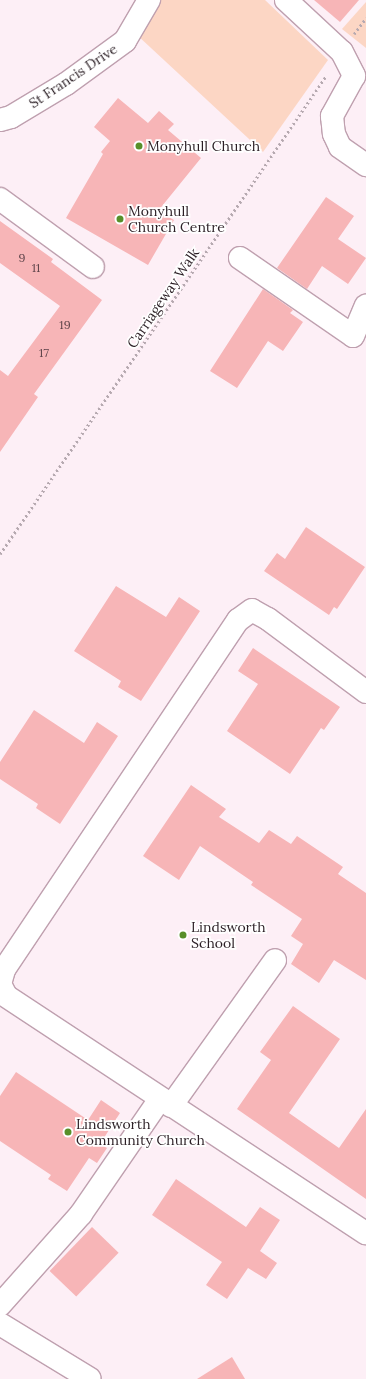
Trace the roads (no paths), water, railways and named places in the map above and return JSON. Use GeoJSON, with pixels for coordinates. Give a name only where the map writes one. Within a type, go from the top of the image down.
{"type":"FeatureCollection","features":[{"type":"Feature","properties":{"kind":"street","name":"St Francis Drive"},"geometry":{"type":"LineString","coordinates":[[0,120],[11,117],[66,84],[125,41],[149,0]]}},
{"type":"Feature","properties":{"kind":"street"},"geometry":{"type":"LineString","coordinates":[[286,0],[342,52],[360,75],[332,116],[334,134],[340,147],[366,165]]}},
{"type":"Feature","properties":{"kind":"street"},"geometry":{"type":"LineString","coordinates":[[0,199],[93,266]]}},
{"type":"Feature","properties":{"kind":"street"},"geometry":{"type":"LineString","coordinates":[[240,258],[354,336],[366,306]]}},
{"type":"Feature","properties":{"kind":"street"},"geometry":{"type":"LineString","coordinates":[[366,692],[268,619],[252,610],[238,620],[4,970],[0,984],[6,996],[165,1103],[366,1233]]}},
{"type":"Feature","properties":{"kind":"street"},"geometry":{"type":"LineString","coordinates":[[0,1305],[81,1214],[275,960]]}},
{"type":"Feature","properties":{"kind":"street"},"geometry":{"type":"LineString","coordinates":[[0,1324],[90,1379]]}},
{"type":"Feature","properties":{"kind":"place","name":"Monyhull Church"},"geometry":{"type":"Point","coordinates":[139,146]}},
{"type":"Feature","properties":{"kind":"place","name":"Monyhull Church Centre"},"geometry":{"type":"Point","coordinates":[120,219]}},
{"type":"Feature","properties":{"kind":"place","name":"Lindsworth School"},"geometry":{"type":"Point","coordinates":[183,935]}},
{"type":"Feature","properties":{"kind":"place","name":"Lindsworth Community Church"},"geometry":{"type":"Point","coordinates":[68,1132]}}]}
